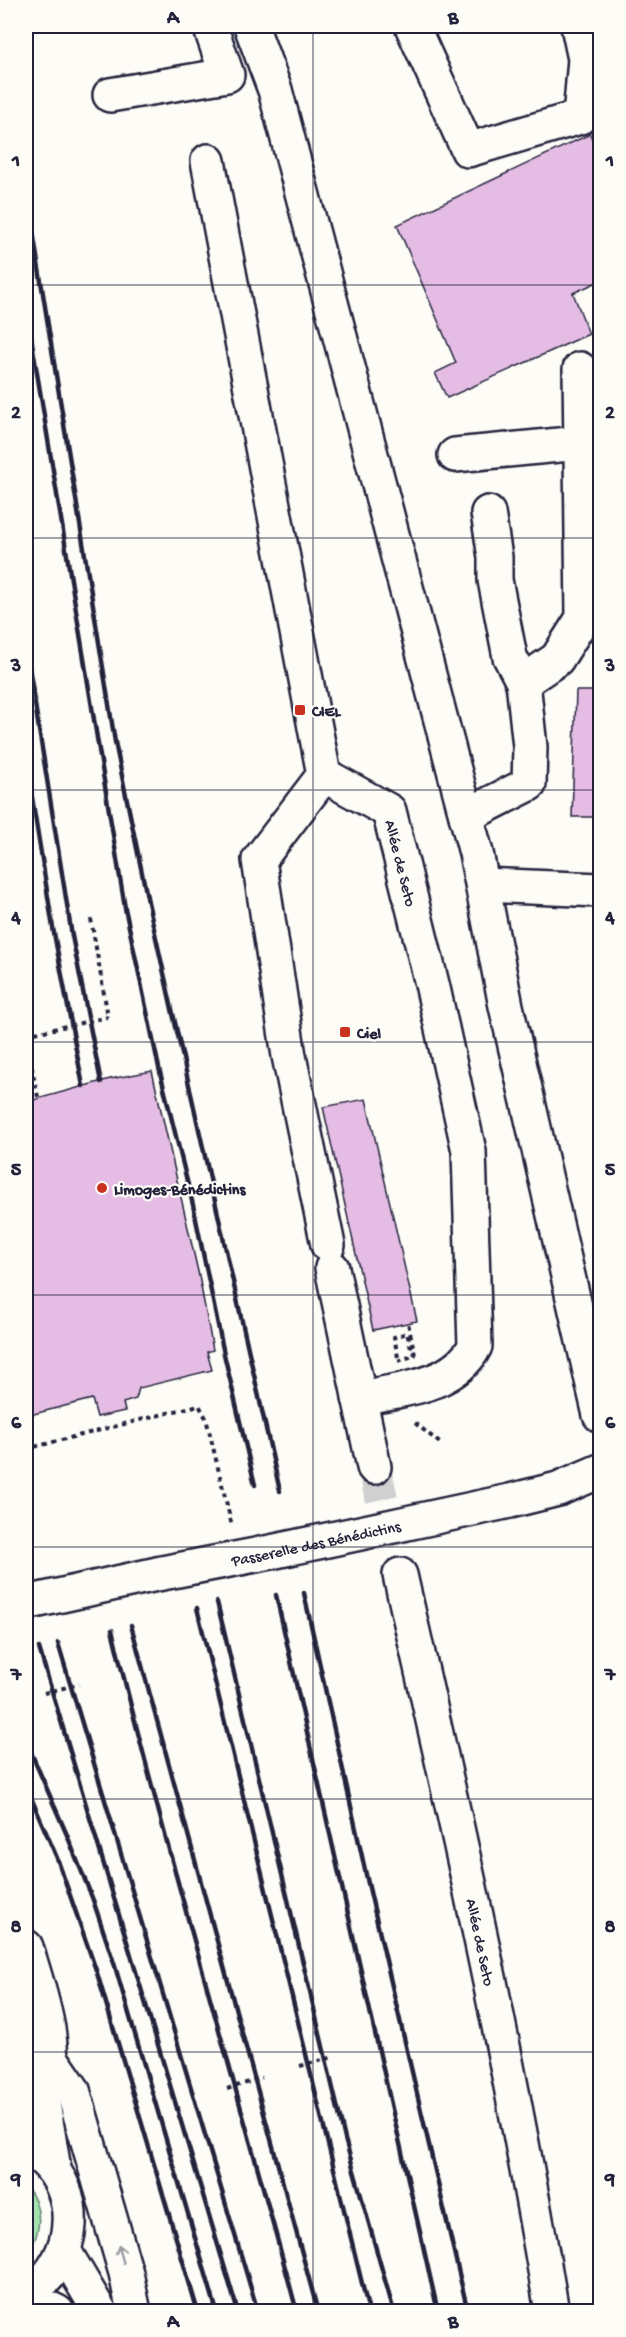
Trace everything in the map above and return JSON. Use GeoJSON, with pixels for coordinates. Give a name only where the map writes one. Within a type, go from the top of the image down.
{"type":"FeatureCollection","features":[{"type":"Feature","properties":{"kind":"street"},"geometry":{"type":"LineString","coordinates":[[110,95],[227,75],[210,26]]}},
{"type":"Feature","properties":{"kind":"street"},"geometry":{"type":"LineString","coordinates":[[251,26],[278,102],[466,816],[483,885],[506,1006],[600,1415]]}},
{"type":"Feature","properties":{"kind":"street"},"geometry":{"type":"LineString","coordinates":[[412,26],[468,150],[580,117],[585,59],[578,26]]}},
{"type":"Feature","properties":{"kind":"street"},"geometry":{"type":"LineString","coordinates":[[208,161],[324,775],[259,860],[289,1056],[374,1467]]}},
{"type":"Feature","properties":{"kind":"street"},"geometry":{"type":"LineString","coordinates":[[524,682],[557,659],[583,618],[580,369]]}},
{"type":"Feature","properties":{"kind":"street"},"geometry":{"type":"LineString","coordinates":[[455,455],[580,443]]}},
{"type":"Feature","properties":{"kind":"street"},"geometry":{"type":"LineString","coordinates":[[466,816],[529,783],[530,747],[524,682],[510,657],[495,580],[495,557],[488,513]]}},
{"type":"Feature","properties":{"kind":"street","name":"Allée de Seto"},"geometry":{"type":"LineString","coordinates":[[324,775],[389,811],[433,988],[469,1151],[475,1346],[457,1370],[440,1378],[416,1387],[359,1398]]}},
{"type":"Feature","properties":{"kind":"street"},"geometry":{"type":"LineString","coordinates":[[483,885],[600,890]]}},
{"type":"Feature","properties":{"kind":"street","name":"Passerelle des Bénédictins"},"geometry":{"type":"LineString","coordinates":[[26,1603],[500,1504],[558,1489],[600,1471]]}},
{"type":"Feature","properties":{"kind":"street","name":"Allée de Seto"},"geometry":{"type":"LineString","coordinates":[[400,1575],[455,1814],[530,2176],[552,2312]]}},
{"type":"Feature","properties":{"kind":"street"},"geometry":{"type":"LineString","coordinates":[[26,1947],[51,2041],[51,2058],[34,2107],[54,2169],[69,2205],[70,2228],[64,2251],[47,2277],[26,2292]]}},
{"type":"Feature","properties":{"kind":"street"},"geometry":{"type":"LineString","coordinates":[[51,2058],[73,2090],[126,2273],[134,2312]]}},
{"type":"Feature","properties":{"kind":"street"},"geometry":{"type":"LineString","coordinates":[[26,2147],[54,2169]]}},
{"type":"Feature","properties":{"kind":"street"},"geometry":{"type":"LineString","coordinates":[[64,2251],[100,2312]]}},
{"type":"Feature","properties":{"kind":"street"},"geometry":{"type":"LineString","coordinates":[[26,2297],[57,2312]]}},
{"type":"Feature","properties":{"kind":"path"},"geometry":{"type":"LineString","coordinates":[[38,1097],[26,1037],[108,1017],[91,919]]}},
{"type":"Feature","properties":{"kind":"path"},"geometry":{"type":"LineString","coordinates":[[408,1323],[416,1355],[398,1361],[394,1337],[407,1334],[412,1353]]}},
{"type":"Feature","properties":{"kind":"path"},"geometry":{"type":"LineString","coordinates":[[26,1449],[199,1404],[206,1418],[234,1533]]}},
{"type":"Feature","properties":{"kind":"path"},"geometry":{"type":"LineString","coordinates":[[26,1420],[33,1447]]}},
{"type":"Feature","properties":{"kind":"path"},"geometry":{"type":"LineString","coordinates":[[44,1693],[79,1684]]}},
{"type":"Feature","properties":{"kind":"path"},"geometry":{"type":"LineString","coordinates":[[300,2066],[334,2056]]}},
{"type":"Feature","properties":{"kind":"path"},"geometry":{"type":"LineString","coordinates":[[227,2089],[262,2078]]}},
{"type":"Feature","properties":{"kind":"green space"},"geometry":{"type":"Polygon","coordinates":[[[26,2186],[36,2203],[39,2220],[36,2238],[26,2255],[26,2186]]]}},
{"type":"Feature","properties":{"kind":"building"},"geometry":{"type":"Polygon","coordinates":[[[590,134],[600,157],[600,281],[573,293],[589,334],[447,398],[435,373],[456,363],[397,225],[590,134]]]}},
{"type":"Feature","properties":{"kind":"building"},"geometry":{"type":"Polygon","coordinates":[[[576,691],[600,691],[600,817],[572,817],[576,691]]]}},
{"type":"Feature","properties":{"kind":"building","name":"Limoges-Bénédictins"},"geometry":{"type":"Polygon","coordinates":[[[152,1071],[199,1276],[213,1350],[207,1352],[212,1370],[139,1388],[136,1399],[123,1403],[125,1411],[97,1417],[92,1399],[26,1416],[26,1102],[110,1079],[152,1071]]]}},
{"type":"Feature","properties":{"kind":"building"},"geometry":{"type":"Polygon","coordinates":[[[366,1099],[417,1321],[373,1330],[323,1107],[366,1099]]]}},
{"type":"Feature","properties":{"kind":"tunnel"},"geometry":{"type":"LineString","coordinates":[[374,1467],[400,1575]]}},
{"type":"Feature","properties":{"kind":"railway"},"geometry":{"type":"LineString","coordinates":[[26,188],[115,742],[148,902],[280,1491]]}},
{"type":"Feature","properties":{"kind":"railway"},"geometry":{"type":"LineString","coordinates":[[26,306],[125,908],[159,1068],[193,1205],[224,1354],[255,1485]]}},
{"type":"Feature","properties":{"kind":"railway"},"geometry":{"type":"LineString","coordinates":[[26,648],[72,936],[101,1082]]}},
{"type":"Feature","properties":{"kind":"railway"},"geometry":{"type":"LineString","coordinates":[[26,760],[53,928],[83,1086]]}},
{"type":"Feature","properties":{"kind":"railway"},"geometry":{"type":"LineString","coordinates":[[304,1593],[367,1879],[468,2312]]}},
{"type":"Feature","properties":{"kind":"railway"},"geometry":{"type":"LineString","coordinates":[[276,1595],[438,2312]]}},
{"type":"Feature","properties":{"kind":"railway"},"geometry":{"type":"LineString","coordinates":[[217,1602],[345,2139],[394,2312]]}},
{"type":"Feature","properties":{"kind":"railway"},"geometry":{"type":"LineString","coordinates":[[197,1608],[369,2312]]}},
{"type":"Feature","properties":{"kind":"railway"},"geometry":{"type":"LineString","coordinates":[[131,1625],[318,2312]]}},
{"type":"Feature","properties":{"kind":"railway"},"geometry":{"type":"LineString","coordinates":[[112,1630],[179,1886],[297,2312]]}},
{"type":"Feature","properties":{"kind":"railway"},"geometry":{"type":"LineString","coordinates":[[58,1643],[258,2312]]}},
{"type":"Feature","properties":{"kind":"railway"},"geometry":{"type":"LineString","coordinates":[[39,1648],[238,2312]]}},
{"type":"Feature","properties":{"kind":"railway"},"geometry":{"type":"LineString","coordinates":[[26,1741],[93,1900],[114,1963],[217,2312]]}},
{"type":"Feature","properties":{"kind":"railway"},"geometry":{"type":"LineString","coordinates":[[26,1786],[57,1858],[97,1973],[198,2312]]}},
{"type":"Feature","properties":{"kind":"place","name":"CIEL"},"geometry":{"type":"Point","coordinates":[300,710]}},
{"type":"Feature","properties":{"kind":"place","name":"Ciel"},"geometry":{"type":"Point","coordinates":[345,1032]}},
{"type":"Feature","properties":{"kind":"place","name":"Limoges-Bénédictins"},"geometry":{"type":"Point","coordinates":[102,1188]}}]}
